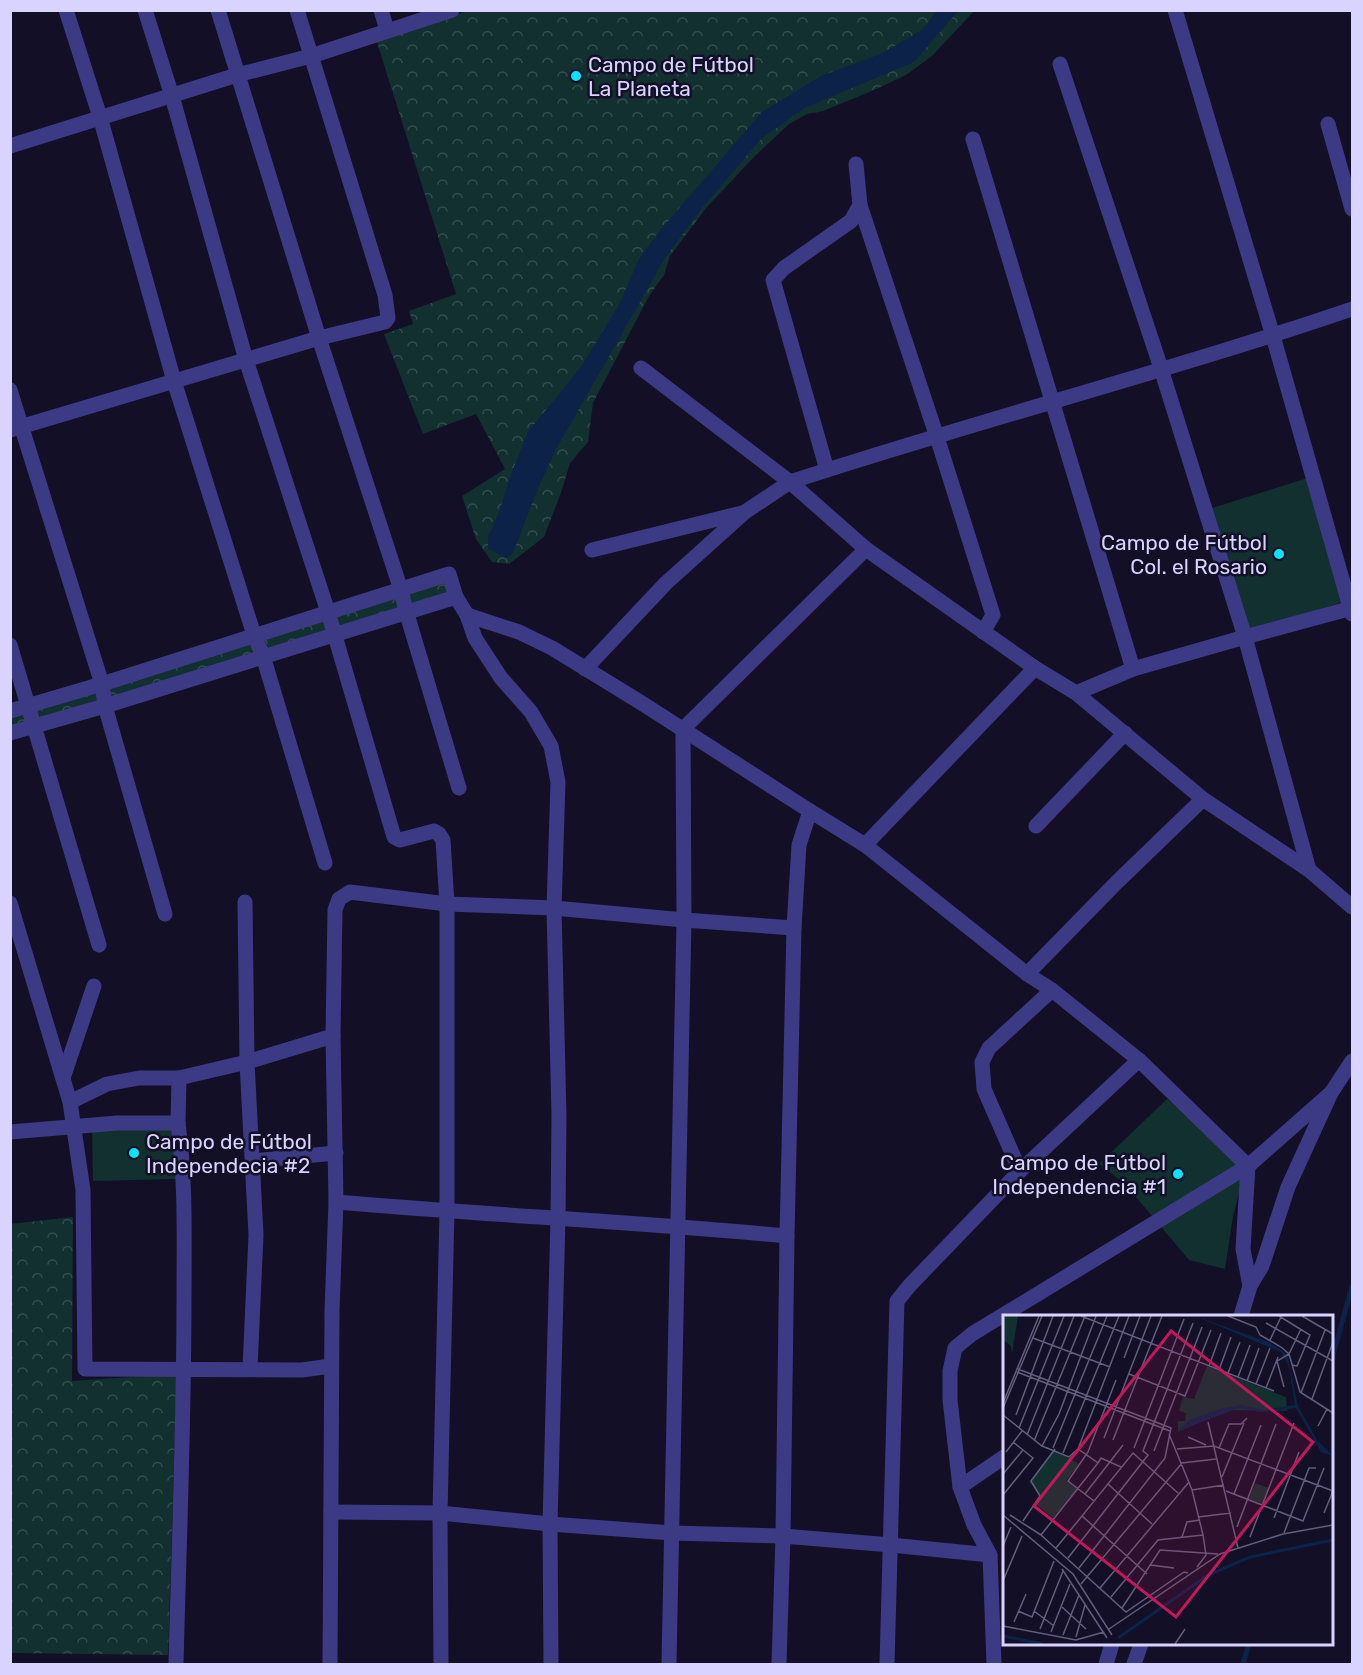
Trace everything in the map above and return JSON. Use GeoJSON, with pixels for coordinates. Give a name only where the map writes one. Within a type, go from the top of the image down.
{"type":"FeatureCollection","features":[{"type":"Feature","properties":{"kind":"street"},"geometry":{"type":"LineString","coordinates":[[66,10],[100,117],[174,381],[254,635],[263,656],[325,863]]}},
{"type":"Feature","properties":{"kind":"street"},"geometry":{"type":"LineString","coordinates":[[145,10],[172,96],[246,360],[328,612],[394,837],[400,840],[434,831],[443,840],[447,904],[447,1211],[440,1513],[441,1665]]}},
{"type":"Feature","properties":{"kind":"street"},"geometry":{"type":"LineString","coordinates":[[218,10],[319,338],[401,590],[459,788]]}},
{"type":"Feature","properties":{"kind":"street"},"geometry":{"type":"LineString","coordinates":[[16,428],[319,338],[385,322],[388,318],[385,295],[297,10]]}},
{"type":"Feature","properties":{"kind":"street"},"geometry":{"type":"LineString","coordinates":[[381,10],[387,30]]}},
{"type":"Feature","properties":{"kind":"street"},"geometry":{"type":"LineString","coordinates":[[10,146],[237,75],[311,56],[452,10]]}},
{"type":"Feature","properties":{"kind":"street"},"geometry":{"type":"LineString","coordinates":[[1076,693],[1133,669],[1352,610],[1175,10]]}},
{"type":"Feature","properties":{"kind":"street"},"geometry":{"type":"LineString","coordinates":[[1060,64],[1162,371],[1245,637],[1309,870]]}},
{"type":"Feature","properties":{"kind":"street"},"geometry":{"type":"LineString","coordinates":[[1328,124],[1353,209]]}},
{"type":"Feature","properties":{"kind":"street"},"geometry":{"type":"LineString","coordinates":[[973,139],[1133,669]]}},
{"type":"Feature","properties":{"kind":"street"},"geometry":{"type":"LineString","coordinates":[[856,164],[860,205],[938,437],[993,615],[983,632]]}},
{"type":"Feature","properties":{"kind":"street"},"geometry":{"type":"LineString","coordinates":[[826,470],[773,280],[784,268],[851,221],[860,205]]}},
{"type":"Feature","properties":{"kind":"street"},"geometry":{"type":"LineString","coordinates":[[585,669],[666,583],[745,512],[790,482],[1162,371],[1353,309]]}},
{"type":"Feature","properties":{"kind":"street"},"geometry":{"type":"LineString","coordinates":[[641,368],[790,482],[866,549],[1035,668],[1076,693],[1203,799],[1309,870],[1353,907]]}},
{"type":"Feature","properties":{"kind":"street"},"geometry":{"type":"LineString","coordinates":[[10,390],[16,428],[102,684],[105,706],[165,914]]}},
{"type":"Feature","properties":{"kind":"street"},"geometry":{"type":"LineString","coordinates":[[592,550],[745,512]]}},
{"type":"Feature","properties":{"kind":"street"},"geometry":{"type":"LineString","coordinates":[[669,1665],[684,920],[683,729],[866,549]]}},
{"type":"Feature","properties":{"kind":"street"},"geometry":{"type":"LineString","coordinates":[[10,711],[449,574],[456,597],[467,615],[474,638],[501,678],[531,712],[551,746],[558,783],[554,908],[559,1116],[550,1524],[551,1665]]}},
{"type":"Feature","properties":{"kind":"street"},"geometry":{"type":"LineString","coordinates":[[10,733],[105,706],[456,597]]}},
{"type":"Feature","properties":{"kind":"street"},"geometry":{"type":"LineString","coordinates":[[467,615],[519,632],[552,648],[865,845],[1139,1060],[1248,1166],[1243,1249],[1250,1286]]}},
{"type":"Feature","properties":{"kind":"street"},"geometry":{"type":"LineString","coordinates":[[10,645],[99,945]]}},
{"type":"Feature","properties":{"kind":"street"},"geometry":{"type":"LineString","coordinates":[[865,845],[1035,668]]}},
{"type":"Feature","properties":{"kind":"street"},"geometry":{"type":"LineString","coordinates":[[1036,826],[1125,734]]}},
{"type":"Feature","properties":{"kind":"street"},"geometry":{"type":"LineString","coordinates":[[1027,974],[1203,799]]}},
{"type":"Feature","properties":{"kind":"street"},"geometry":{"type":"LineString","coordinates":[[779,1665],[794,928],[799,845],[810,812]]}},
{"type":"Feature","properties":{"kind":"street"},"geometry":{"type":"LineString","coordinates":[[330,1665],[331,1366],[336,1202],[333,1036],[335,910],[339,899],[350,892],[447,904],[554,908],[794,928]]}},
{"type":"Feature","properties":{"kind":"street"},"geometry":{"type":"LineString","coordinates":[[245,902],[247,1062],[256,1235],[250,1368]]}},
{"type":"Feature","properties":{"kind":"street"},"geometry":{"type":"LineString","coordinates":[[10,903],[70,1102],[75,1127],[83,1190],[85,1369],[302,1370],[331,1366]]}},
{"type":"Feature","properties":{"kind":"street"},"geometry":{"type":"LineString","coordinates":[[63,1078],[94,986]]}},
{"type":"Feature","properties":{"kind":"street"},"geometry":{"type":"LineString","coordinates":[[1020,1171],[984,1089],[982,1062],[989,1048],[1052,990]]}},
{"type":"Feature","properties":{"kind":"street"},"geometry":{"type":"LineString","coordinates":[[70,1102],[106,1084],[139,1078],[179,1078],[247,1062],[333,1036]]}},
{"type":"Feature","properties":{"kind":"street"},"geometry":{"type":"LineString","coordinates":[[887,1665],[897,1301],[1020,1171],[1139,1060]]}},
{"type":"Feature","properties":{"kind":"street"},"geometry":{"type":"LineString","coordinates":[[1241,1315],[1250,1286],[1262,1266],[1288,1187],[1331,1093],[1353,1061]]}},
{"type":"Feature","properties":{"kind":"street"},"geometry":{"type":"LineString","coordinates":[[176,1665],[184,1368],[184,1189],[183,1152],[178,1123],[179,1078]]}},
{"type":"Feature","properties":{"kind":"street"},"geometry":{"type":"LineString","coordinates":[[1003,1315],[1248,1166],[1331,1093]]}},
{"type":"Feature","properties":{"kind":"street"},"geometry":{"type":"LineString","coordinates":[[10,1132],[117,1123],[178,1123]]}},
{"type":"Feature","properties":{"kind":"street"},"geometry":{"type":"LineString","coordinates":[[252,1161],[336,1153]]}},
{"type":"Feature","properties":{"kind":"street"},"geometry":{"type":"LineString","coordinates":[[336,1202],[787,1236]]}},
{"type":"Feature","properties":{"kind":"street"},"geometry":{"type":"LineString","coordinates":[[994,1665],[990,1555],[974,1525],[960,1487],[950,1400],[950,1371],[955,1348],[972,1334],[1003,1315]]}},
{"type":"Feature","properties":{"kind":"street"},"geometry":{"type":"LineString","coordinates":[[960,1487],[1003,1458]]}},
{"type":"Feature","properties":{"kind":"street"},"geometry":{"type":"LineString","coordinates":[[331,1512],[440,1513],[672,1533],[783,1536],[990,1555]]}},
{"type":"Feature","properties":{"kind":"street"},"geometry":{"type":"LineString","coordinates":[[1106,1665],[1112,1645]]}},
{"type":"Feature","properties":{"kind":"street"},"geometry":{"type":"LineString","coordinates":[[1134,1665],[1141,1645]]}},
{"type":"Feature","properties":{"kind":"green space"},"geometry":{"type":"Polygon","coordinates":[[[471,10],[974,11],[932,56],[906,75],[823,111],[807,114],[789,124],[706,208],[670,256],[664,275],[649,296],[593,403],[588,442],[570,463],[544,537],[509,564],[492,562],[476,539],[462,496],[505,469],[476,414],[423,434],[384,334],[413,324],[409,311],[456,294],[376,39],[471,10]]]}},
{"type":"Feature","properties":{"kind":"green space","name":"Campo de Fútbol Col. el Rosario"},"geometry":{"type":"Polygon","coordinates":[[[1311,477],[1349,600],[1247,633],[1209,509],[1311,477]]]}},
{"type":"Feature","properties":{"kind":"green space"},"geometry":{"type":"Polygon","coordinates":[[[444,580],[452,595],[11,731],[11,712],[444,580]]]}},
{"type":"Feature","properties":{"kind":"green space","name":"Campo de Fútbol Independencia #1"},"geometry":{"type":"Polygon","coordinates":[[[1167,1099],[1247,1162],[1233,1216],[1225,1269],[1189,1260],[1125,1184],[1099,1164],[1167,1099]]]}},
{"type":"Feature","properties":{"kind":"green space","name":"Campo de Fútbol Independecia #2"},"geometry":{"type":"Polygon","coordinates":[[[92,1125],[175,1126],[176,1179],[93,1181],[92,1125]]]}},
{"type":"Feature","properties":{"kind":"green space"},"geometry":{"type":"Polygon","coordinates":[[[73,1217],[72,1381],[177,1374],[168,1655],[11,1653],[10,1224],[73,1217]]]}},
{"type":"Feature","properties":{"kind":"water"},"geometry":{"type":"Polygon","coordinates":[[[937,11],[958,11],[914,62],[804,108],[761,139],[702,208],[665,258],[556,449],[513,553],[506,558],[488,549],[488,537],[528,432],[581,367],[620,303],[639,259],[658,233],[762,112],[821,76],[881,54],[922,30],[937,11]]]}},
{"type":"Feature","properties":{"kind":"waterway"},"geometry":{"type":"LineString","coordinates":[[1333,1355],[1352,1286]]}},
{"type":"Feature","properties":{"kind":"waterway"},"geometry":{"type":"LineString","coordinates":[[1243,1664],[1249,1645]]}},
{"type":"Feature","properties":{"kind":"place","name":"Campo de Fútbol La Planeta"},"geometry":{"type":"Point","coordinates":[576,76]}},
{"type":"Feature","properties":{"kind":"place","name":"Campo de Fútbol Col. el Rosario"},"geometry":{"type":"Point","coordinates":[1279,554]}},
{"type":"Feature","properties":{"kind":"place","name":"Campo de Fútbol Independecia #2"},"geometry":{"type":"Point","coordinates":[134,1153]}},
{"type":"Feature","properties":{"kind":"place","name":"Campo de Fútbol Independencia #1"},"geometry":{"type":"Point","coordinates":[1178,1174]}}]}
